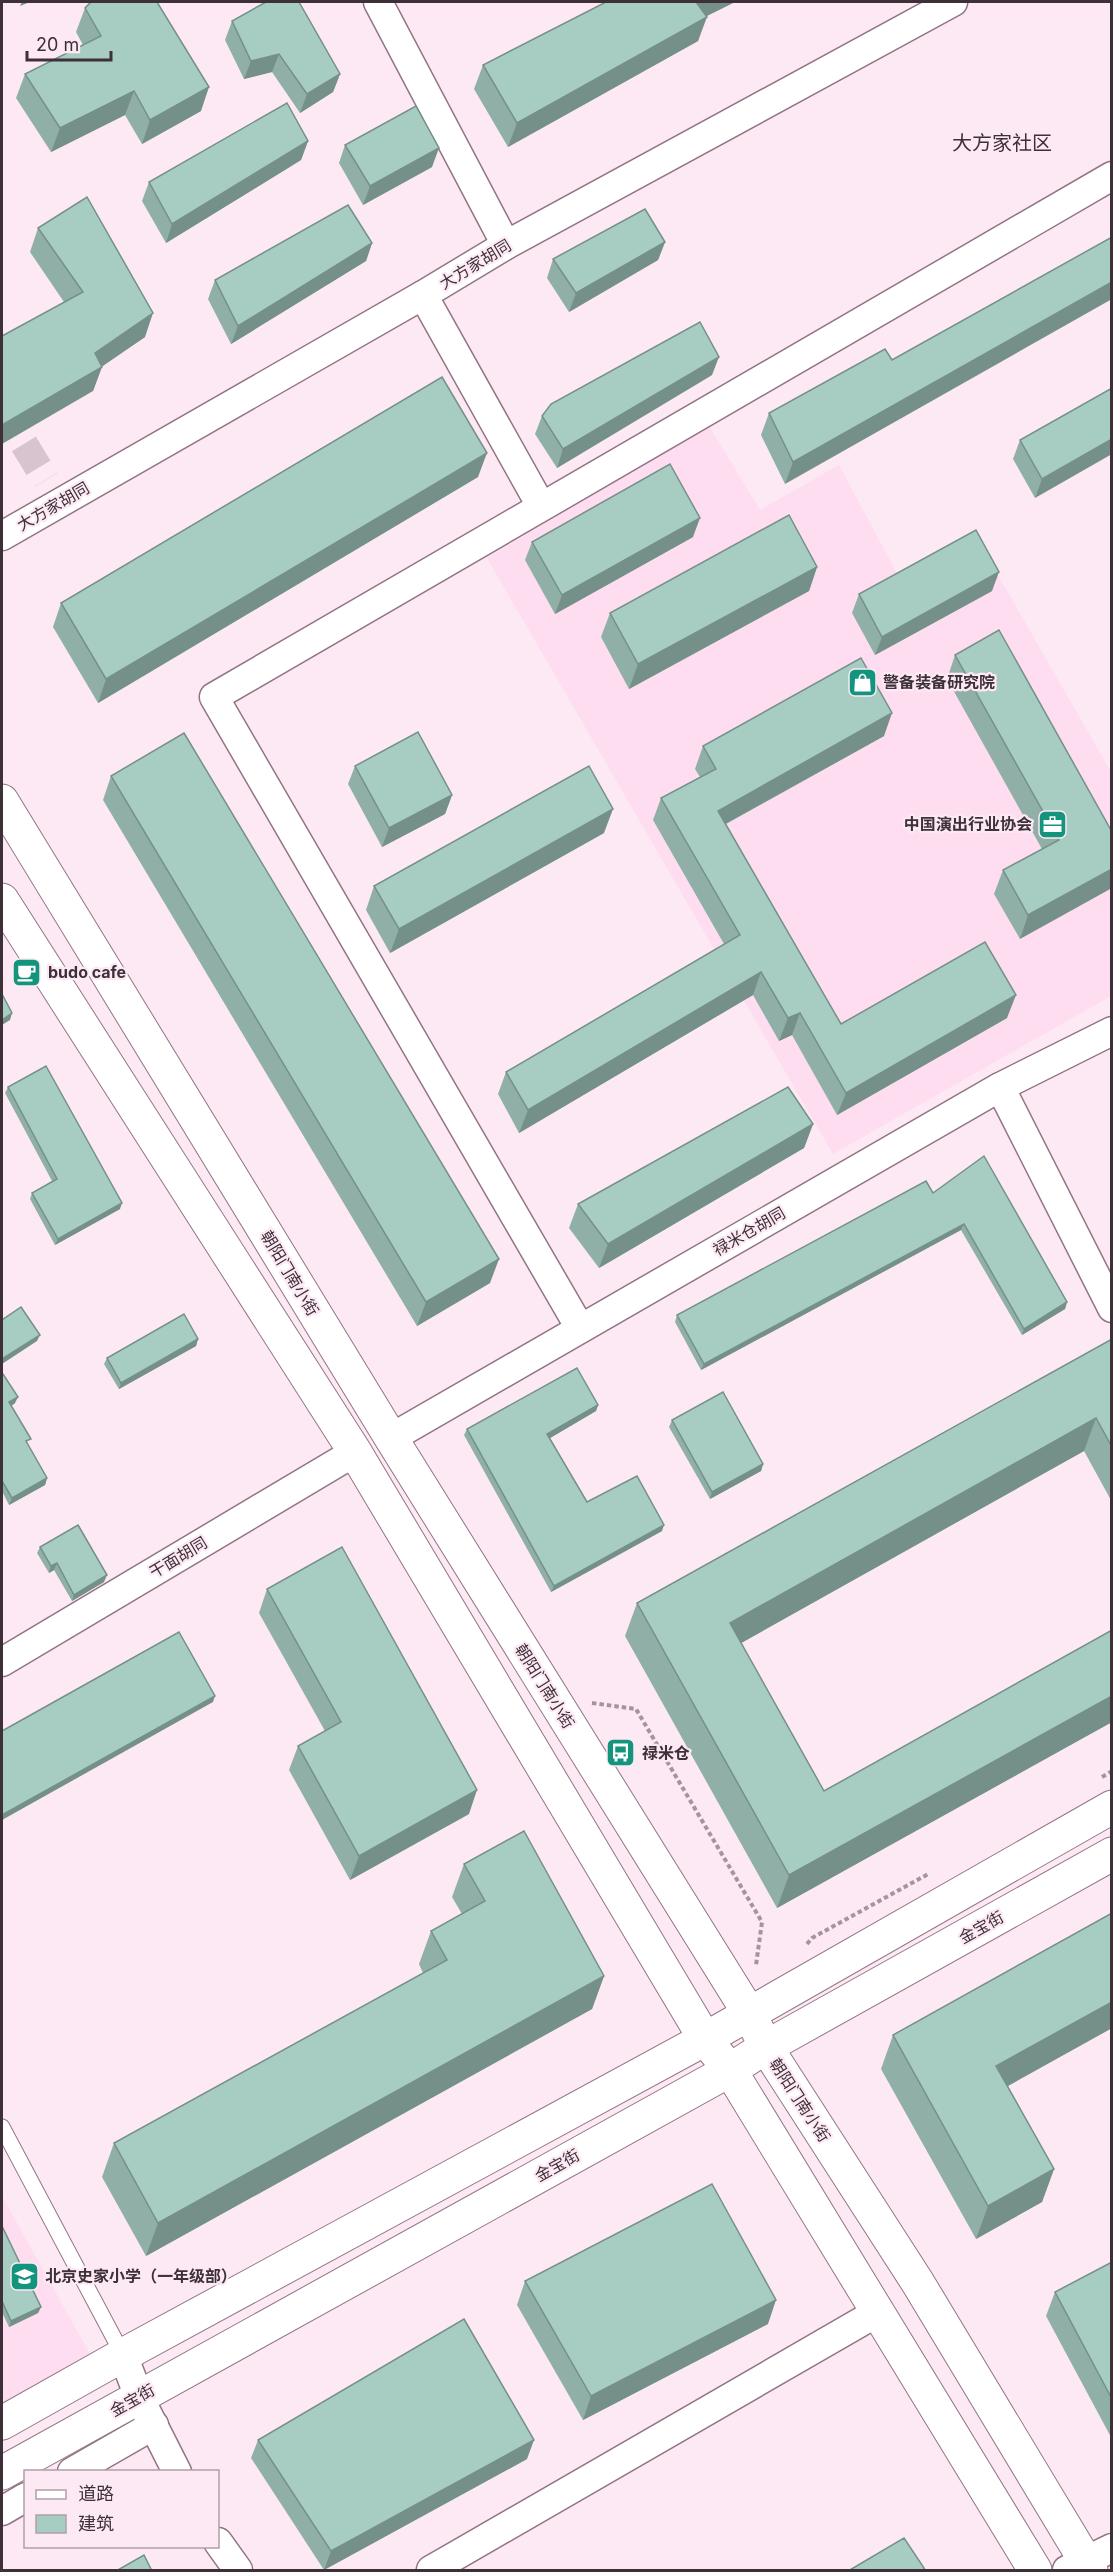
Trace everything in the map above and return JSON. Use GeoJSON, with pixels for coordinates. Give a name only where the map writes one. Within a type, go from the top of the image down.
{"type":"FeatureCollection","features":[{"type":"Feature","properties":{"kind":"main road","name":"朝阳门南小街"},"geometry":{"type":"LineString","coordinates":[[2,801],[391,1438],[749,2013],[766,2047],[918,2283],[1088,2563]]}},
{"type":"Feature","properties":{"kind":"main road"},"geometry":{"type":"LineString","coordinates":[[6,917],[355,1452],[705,2039],[730,2070],[1035,2571]]}},
{"type":"Feature","properties":{"kind":"main road"},"geometry":{"type":"LineString","coordinates":[[2,2423],[705,2039],[1112,1807]]}},
{"type":"Feature","properties":{"kind":"main road","name":"金宝街"},"geometry":{"type":"LineString","coordinates":[[2,2473],[730,2070],[766,2047],[1112,1854]]}},
{"type":"Feature","properties":{"kind":"street"},"geometry":{"type":"LineString","coordinates":[[378,2],[506,245]]}},
{"type":"Feature","properties":{"kind":"street","name":"大方家胡同"},"geometry":{"type":"LineString","coordinates":[[2,536],[52,492],[423,295],[506,245],[953,2]]}},
{"type":"Feature","properties":{"kind":"street"},"geometry":{"type":"LineString","coordinates":[[580,1328],[214,697],[1112,176]]}},
{"type":"Feature","properties":{"kind":"street"},"geometry":{"type":"LineString","coordinates":[[423,295],[541,506]]}},
{"type":"Feature","properties":{"kind":"street","name":"禄米仓胡同"},"geometry":{"type":"LineString","coordinates":[[391,1438],[1000,1087],[1112,1030]]}},
{"type":"Feature","properties":{"kind":"street"},"geometry":{"type":"LineString","coordinates":[[1000,1087],[1112,1308]]}},
{"type":"Feature","properties":{"kind":"street","name":"干面胡同"},"geometry":{"type":"LineString","coordinates":[[2,1662],[355,1452]]}},
{"type":"Feature","properties":{"kind":"street"},"geometry":{"type":"LineString","coordinates":[[431,2571],[878,2312]]}},
{"type":"Feature","properties":{"kind":"street"},"geometry":{"type":"LineString","coordinates":[[123,2355],[139,2397],[176,2470]]}},
{"type":"Feature","properties":{"kind":"street"},"geometry":{"type":"LineString","coordinates":[[75,2470],[154,2425]]}},
{"type":"Feature","properties":{"kind":"street"},"geometry":{"type":"LineString","coordinates":[[2,2511],[24,2498]]}},
{"type":"Feature","properties":{"kind":"street"},"geometry":{"type":"LineString","coordinates":[[219,2543],[238,2571]]}},
{"type":"Feature","properties":{"kind":"lane"},"geometry":{"type":"LineString","coordinates":[[2,2127],[123,2355]]}},
{"type":"Feature","properties":{"kind":"path"},"geometry":{"type":"LineString","coordinates":[[552,1697],[636,1709],[762,1922],[755,1968]]}},
{"type":"Feature","properties":{"kind":"shaded area"},"geometry":{"type":"Polygon","coordinates":[[[709,426],[760,510],[839,465],[900,579],[976,537],[1111,772],[1111,996],[833,1154],[487,558],[709,426]]]}},
{"type":"Feature","properties":{"kind":"shaded area","name":"北京史家小学（一年级部）"},"geometry":{"type":"Polygon","coordinates":[[[2,2196],[91,2356],[2,2406],[2,2196]]]}},
{"type":"Feature","properties":{"kind":"building"},"geometry":{"type":"Polygon","coordinates":[[[91,2],[157,2],[209,87],[150,120],[134,91],[60,128],[25,74],[101,36],[85,8],[91,2]]]}},
{"type":"Feature","properties":{"kind":"building"},"geometry":{"type":"Polygon","coordinates":[[[266,2],[299,2],[340,74],[307,94],[279,54],[251,61],[232,21],[266,2]]]}},
{"type":"Feature","properties":{"kind":"building"},"geometry":{"type":"Polygon","coordinates":[[[606,2],[696,2],[707,17],[517,123],[483,65],[606,2]]]}},
{"type":"Feature","properties":{"kind":"building"},"geometry":{"type":"Polygon","coordinates":[[[287,103],[308,141],[172,224],[149,182],[287,103]]]}},
{"type":"Feature","properties":{"kind":"building"},"geometry":{"type":"Polygon","coordinates":[[[416,106],[439,148],[370,186],[345,145],[416,106]]]}},
{"type":"Feature","properties":{"kind":"building"},"geometry":{"type":"Polygon","coordinates":[[[87,197],[153,313],[95,353],[102,367],[2,425],[2,336],[83,292],[38,228],[87,197]]]}},
{"type":"Feature","properties":{"kind":"building"},"geometry":{"type":"Polygon","coordinates":[[[348,205],[372,243],[238,326],[215,280],[348,205]]]}},
{"type":"Feature","properties":{"kind":"building"},"geometry":{"type":"Polygon","coordinates":[[[645,209],[665,242],[576,293],[553,259],[645,209]]]}},
{"type":"Feature","properties":{"kind":"building"},"geometry":{"type":"Polygon","coordinates":[[[1112,237],[1112,282],[793,462],[769,413],[885,349],[892,360],[1112,237]]]}},
{"type":"Feature","properties":{"kind":"building"},"geometry":{"type":"Polygon","coordinates":[[[700,322],[719,357],[563,449],[542,416],[551,404],[700,322]]]}},
{"type":"Feature","properties":{"kind":"building"},"geometry":{"type":"Polygon","coordinates":[[[442,377],[487,453],[106,679],[61,603],[442,377]]]}},
{"type":"Feature","properties":{"kind":"building"},"geometry":{"type":"Polygon","coordinates":[[[1112,388],[1112,439],[1042,479],[1020,440],[1112,388]]]}},
{"type":"Feature","properties":{"kind":"building"},"geometry":{"type":"Polygon","coordinates":[[[670,464],[700,518],[562,595],[532,542],[670,464]]]}},
{"type":"Feature","properties":{"kind":"building"},"geometry":{"type":"Polygon","coordinates":[[[789,515],[817,567],[638,664],[610,613],[789,515]]]}},
{"type":"Feature","properties":{"kind":"building"},"geometry":{"type":"Polygon","coordinates":[[[976,530],[999,572],[882,637],[859,594],[976,530]]]}},
{"type":"Feature","properties":{"kind":"building"},"geometry":{"type":"Polygon","coordinates":[[[999,630],[1112,832],[1112,869],[1028,915],[1003,870],[1059,840],[955,655],[999,630]]]}},
{"type":"Feature","properties":{"kind":"building"},"geometry":{"type":"Polygon","coordinates":[[[861,658],[892,713],[718,811],[841,1024],[985,942],[1016,995],[846,1093],[800,1013],[788,1018],[761,972],[528,1110],[506,1072],[740,935],[661,798],[716,769],[703,746],[861,658]]]}},
{"type":"Feature","properties":{"kind":"building"},"geometry":{"type":"Polygon","coordinates":[[[418,732],[452,795],[389,828],[355,766],[418,732]]]}},
{"type":"Feature","properties":{"kind":"building"},"geometry":{"type":"Polygon","coordinates":[[[184,733],[499,1259],[426,1302],[111,776],[184,733]]]}},
{"type":"Feature","properties":{"kind":"building"},"geometry":{"type":"Polygon","coordinates":[[[589,766],[613,809],[399,929],[374,886],[589,766]]]}},
{"type":"Feature","properties":{"kind":"building"},"geometry":{"type":"Polygon","coordinates":[[[2,994],[12,1013],[2,1020],[2,994]]]}},
{"type":"Feature","properties":{"kind":"building"},"geometry":{"type":"Polygon","coordinates":[[[46,1066],[122,1203],[58,1239],[32,1193],[57,1179],[8,1087],[46,1066]]]}},
{"type":"Feature","properties":{"kind":"building"},"geometry":{"type":"Polygon","coordinates":[[[788,1087],[813,1124],[608,1244],[578,1204],[788,1087]]]}},
{"type":"Feature","properties":{"kind":"building"},"geometry":{"type":"Polygon","coordinates":[[[984,1156],[1067,1302],[1024,1329],[964,1224],[704,1364],[677,1315],[926,1181],[933,1193],[984,1156]]]}},
{"type":"Feature","properties":{"kind":"building"},"geometry":{"type":"Polygon","coordinates":[[[21,1307],[40,1335],[2,1359],[2,1320],[21,1307]]]}},
{"type":"Feature","properties":{"kind":"building"},"geometry":{"type":"Polygon","coordinates":[[[184,1314],[198,1339],[121,1383],[107,1358],[184,1314]]]}},
{"type":"Feature","properties":{"kind":"building"},"geometry":{"type":"Polygon","coordinates":[[[1112,1339],[1112,1447],[1096,1418],[730,1623],[824,1791],[1112,1630],[1112,1696],[789,1875],[637,1603],[1112,1339]]]}},
{"type":"Feature","properties":{"kind":"building"},"geometry":{"type":"Polygon","coordinates":[[[577,1368],[598,1405],[547,1434],[587,1502],[637,1476],[664,1525],[554,1586],[467,1429],[577,1368]]]}},
{"type":"Feature","properties":{"kind":"building"},"geometry":{"type":"Polygon","coordinates":[[[2,1374],[18,1397],[9,1402],[31,1439],[26,1441],[47,1478],[12,1498],[2,1481],[2,1374]]]}},
{"type":"Feature","properties":{"kind":"building"},"geometry":{"type":"Polygon","coordinates":[[[723,1392],[763,1464],[712,1492],[672,1420],[723,1392]]]}},
{"type":"Feature","properties":{"kind":"building"},"geometry":{"type":"Polygon","coordinates":[[[78,1525],[107,1575],[74,1595],[57,1563],[51,1566],[40,1547],[78,1525]]]}},
{"type":"Feature","properties":{"kind":"building"},"geometry":{"type":"Polygon","coordinates":[[[342,1547],[477,1790],[359,1856],[298,1746],[341,1722],[267,1589],[342,1547]]]}},
{"type":"Feature","properties":{"kind":"building"},"geometry":{"type":"Polygon","coordinates":[[[179,1632],[215,1696],[2,1815],[2,1731],[179,1632]]]}},
{"type":"Feature","properties":{"kind":"building"},"geometry":{"type":"Polygon","coordinates":[[[524,1831],[604,1976],[158,2223],[114,2143],[447,1960],[431,1931],[485,1901],[464,1864],[524,1831]]]}},
{"type":"Feature","properties":{"kind":"building"},"geometry":{"type":"Polygon","coordinates":[[[1112,1913],[1112,2002],[996,2066],[1054,2169],[988,2206],[893,2035],[1112,1913]]]}},
{"type":"Feature","properties":{"kind":"building"},"geometry":{"type":"Polygon","coordinates":[[[712,2184],[776,2300],[591,2396],[525,2281],[712,2184]]]}},
{"type":"Feature","properties":{"kind":"building"},"geometry":{"type":"Polygon","coordinates":[[[2,2226],[41,2307],[11,2321],[2,2301],[2,2226]]]}},
{"type":"Feature","properties":{"kind":"building"},"geometry":{"type":"Polygon","coordinates":[[[1112,2262],[1112,2399],[1055,2292],[1112,2262]]]}},
{"type":"Feature","properties":{"kind":"building"},"geometry":{"type":"Polygon","coordinates":[[[464,2319],[534,2440],[331,2551],[258,2440],[464,2319]]]}},
{"type":"Feature","properties":{"kind":"building"},"geometry":{"type":"Polygon","coordinates":[[[904,2538],[926,2571],[848,2571],[904,2538]]]}},
{"type":"Feature","properties":{"kind":"building"},"geometry":{"type":"Polygon","coordinates":[[[144,2555],[152,2571],[116,2571],[144,2555]]]}},
{"type":"Feature","properties":{"kind":"tunnel"},"geometry":{"type":"LineString","coordinates":[[2,408],[46,480]]}},
{"type":"Feature","properties":{"kind":"place","name":"警备装备研究院"},"geometry":{"type":"Point","coordinates":[862,682]}},
{"type":"Feature","properties":{"kind":"place","name":"中国演出行业协会"},"geometry":{"type":"Point","coordinates":[1053,824]}},
{"type":"Feature","properties":{"kind":"place","name":"budo cafe"},"geometry":{"type":"Point","coordinates":[27,972]}},
{"type":"Feature","properties":{"kind":"place","name":"禄米仓"},"geometry":{"type":"Point","coordinates":[621,1753]}},
{"type":"Feature","properties":{"kind":"place","name":"北京史家小学（一年级部）"},"geometry":{"type":"Point","coordinates":[24,2276]}},
{"type":"Feature","properties":{"kind":"district","name":"大方家社区"},"geometry":{"type":"Point","coordinates":[1002,143]}}]}
